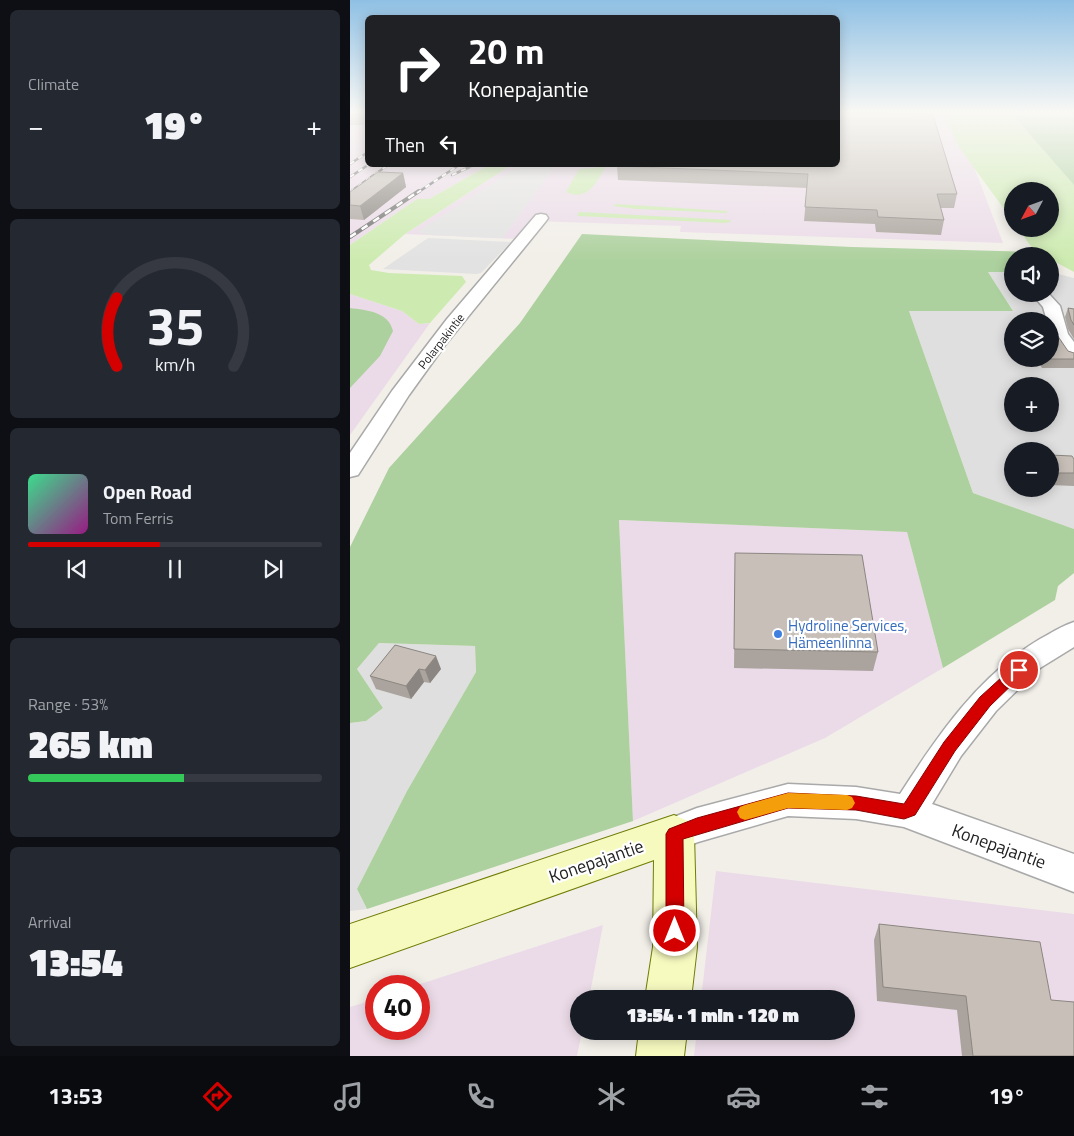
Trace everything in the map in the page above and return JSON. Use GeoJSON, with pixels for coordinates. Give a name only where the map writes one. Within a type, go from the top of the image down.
{"type":"FeatureCollection","features":[{"type":"Feature","properties":{"kind":"street","name":"Polarpakintie"},"geometry":{"type":"LineString","coordinates":[[350,470],[416,372],[453,323],[507,262],[541,218]]}},
{"type":"Feature","properties":{"kind":"street"},"geometry":{"type":"LineString","coordinates":[[1047,302],[1050,306],[1059,334],[1074,355]]}},
{"type":"Feature","properties":{"kind":"street"},"geometry":{"type":"LineString","coordinates":[[904,811],[909,810],[949,746],[985,702],[1030,660],[1074,633]]}},
{"type":"Feature","properties":{"kind":"street","name":"Konepajantie"},"geometry":{"type":"LineString","coordinates":[[350,946],[697,826],[788,800],[856,803],[904,811],[1074,873]]}},
{"type":"Feature","properties":{"kind":"street"},"geometry":{"type":"LineString","coordinates":[[669,990],[675,947],[674,834]]}},
{"type":"Feature","properties":{"kind":"street"},"geometry":{"type":"LineString","coordinates":[[660,1056],[662,1040]]}},
{"type":"Feature","properties":{"kind":"shaded area"},"geometry":{"type":"Polygon","coordinates":[[[350,162],[365,162],[365,167],[485,167],[429,199],[417,199],[350,245],[350,162]]]}},
{"type":"Feature","properties":{"kind":"shaded area"},"geometry":{"type":"Polygon","coordinates":[[[840,162],[970,162],[974,167],[1003,243],[680,232],[681,226],[533,221],[518,239],[405,234],[508,167],[840,167],[840,162]]]}},
{"type":"Feature","properties":{"kind":"shaded area"},"geometry":{"type":"Polygon","coordinates":[[[519,167],[554,167],[503,238],[430,235],[417,232],[519,167]]]}},
{"type":"Feature","properties":{"kind":"shaded area"},"geometry":{"type":"Polygon","coordinates":[[[428,238],[511,242],[481,273],[383,269],[428,238]]]}},
{"type":"Feature","properties":{"kind":"shaded area"},"geometry":{"type":"Polygon","coordinates":[[[988,272],[1004,272],[1004,297],[988,272]]]}},
{"type":"Feature","properties":{"kind":"shaded area"},"geometry":{"type":"Polygon","coordinates":[[[1059,274],[1074,278],[1074,350],[1059,320],[1059,312],[1055,312],[1049,302],[1059,302],[1059,274]]]}},
{"type":"Feature","properties":{"kind":"shaded area"},"geometry":{"type":"Polygon","coordinates":[[[350,294],[402,311],[419,324],[430,323],[350,435],[350,294]]]}},
{"type":"Feature","properties":{"kind":"shaded area"},"geometry":{"type":"Polygon","coordinates":[[[1007,302],[1044,302],[1048,307],[1050,312],[1004,312],[1004,367],[1059,367],[1059,331],[1074,364],[1074,529],[973,493],[909,311],[1013,311],[1007,302]]]}},
{"type":"Feature","properties":{"kind":"shaded area"},"geometry":{"type":"Polygon","coordinates":[[[619,520],[907,532],[943,668],[825,738],[633,821],[619,520]]]}},
{"type":"Feature","properties":{"kind":"shaded area"},"geometry":{"type":"Polygon","coordinates":[[[379,643],[475,646],[476,672],[407,791],[357,889],[367,909],[350,911],[350,723],[366,721],[383,708],[357,669],[379,643]]]}},
{"type":"Feature","properties":{"kind":"shaded area"},"geometry":{"type":"Polygon","coordinates":[[[716,871],[1074,914],[1074,1056],[694,1056],[696,1040],[855,1040],[855,990],[702,990],[716,871]]]}},
{"type":"Feature","properties":{"kind":"shaded area"},"geometry":{"type":"Polygon","coordinates":[[[603,925],[591,990],[570,990],[570,1040],[580,1040],[577,1056],[350,1056],[350,1007],[365,1002],[365,1040],[430,1040],[430,981],[603,925]]]}},
{"type":"Feature","properties":{"kind":"green space"},"geometry":{"type":"Polygon","coordinates":[[[970,162],[1054,162],[1074,185],[1074,272],[1059,264],[1059,247],[1032,247],[1025,238],[1059,238],[1059,182],[1004,182],[1004,209],[970,162]]]}},
{"type":"Feature","properties":{"kind":"green space"},"geometry":{"type":"Polygon","coordinates":[[[1054,162],[1074,162],[1074,185],[1054,162]]]}},
{"type":"Feature","properties":{"kind":"green space"},"geometry":{"type":"Polygon","coordinates":[[[485,167],[508,167],[405,234],[369,265],[371,270],[389,273],[462,276],[466,282],[430,323],[419,324],[402,311],[350,294],[350,245],[417,199],[429,199],[485,167]]]}},
{"type":"Feature","properties":{"kind":"green space"},"geometry":{"type":"Polygon","coordinates":[[[605,167],[594,185],[585,193],[579,195],[566,192],[579,169],[605,167]]]}},
{"type":"Feature","properties":{"kind":"green space"},"geometry":{"type":"Polygon","coordinates":[[[616,204],[727,211],[727,213],[636,209],[613,206],[616,204]]]}},
{"type":"Feature","properties":{"kind":"green space"},"geometry":{"type":"Polygon","coordinates":[[[579,212],[731,220],[725,223],[577,216],[579,212]]]}},
{"type":"Feature","properties":{"kind":"green space"},"geometry":{"type":"Polygon","coordinates":[[[582,234],[852,247],[1004,251],[1004,272],[988,272],[1004,297],[1004,302],[1007,302],[1013,311],[909,311],[973,493],[1074,529],[1074,573],[1058,586],[1055,600],[943,668],[907,532],[619,520],[633,821],[367,909],[357,889],[407,791],[476,672],[475,646],[379,643],[357,669],[383,708],[366,721],[350,723],[350,547],[389,468],[520,323],[582,234]]]}},
{"type":"Feature","properties":{"kind":"green space"},"geometry":{"type":"Polygon","coordinates":[[[350,308],[370,311],[382,316],[391,325],[393,331],[380,356],[350,388],[350,308]]]}},
{"type":"Feature","properties":{"kind":"building"},"geometry":{"type":"Polygon","coordinates":[[[840,162],[947,162],[957,194],[937,194],[944,220],[878,217],[877,210],[805,207],[808,174],[641,167],[840,167],[840,162]]]}},
{"type":"Feature","properties":{"kind":"building"},"geometry":{"type":"Polygon","coordinates":[[[378,172],[403,173],[360,206],[350,205],[350,192],[378,172]]]}},
{"type":"Feature","properties":{"kind":"building"},"geometry":{"type":"Polygon","coordinates":[[[1068,308],[1074,309],[1074,325],[1071,320],[1068,308]]]}},
{"type":"Feature","properties":{"kind":"building"},"geometry":{"type":"Polygon","coordinates":[[[1059,338],[1068,351],[1074,353],[1074,359],[1059,359],[1059,338]]]}},
{"type":"Feature","properties":{"kind":"building"},"geometry":{"type":"Polygon","coordinates":[[[1059,455],[1072,456],[1074,459],[1074,473],[1059,473],[1059,455]]]}},
{"type":"Feature","properties":{"kind":"building"},"geometry":{"type":"Polygon","coordinates":[[[735,553],[862,555],[878,652],[734,649],[735,553]]]}},
{"type":"Feature","properties":{"kind":"building"},"geometry":{"type":"Polygon","coordinates":[[[395,645],[436,656],[425,670],[419,669],[406,686],[370,676],[395,645]]]}},
{"type":"Feature","properties":{"kind":"building"},"geometry":{"type":"Polygon","coordinates":[[[879,924],[1040,942],[1051,1000],[1074,1002],[1074,1056],[973,1056],[966,996],[883,987],[879,924]]]}},
{"type":"Feature","properties":{"kind":"railway"},"geometry":{"type":"LineString","coordinates":[[350,177],[365,167]]}},
{"type":"Feature","properties":{"kind":"railway"},"geometry":{"type":"LineString","coordinates":[[350,192],[385,167]]}},
{"type":"Feature","properties":{"kind":"railway"},"geometry":{"type":"LineString","coordinates":[[417,193],[456,167]]}},
{"type":"Feature","properties":{"kind":"railway"},"geometry":{"type":"LineString","coordinates":[[452,175],[470,167]]}},
{"type":"Feature","properties":{"kind":"railway"},"geometry":{"type":"LineString","coordinates":[[350,237],[419,191]]}},
{"type":"Feature","properties":{"kind":"slow traffic"},"geometry":{"type":"LineString","coordinates":[[745,812],[788,800],[847,803]]}},
{"type":"Feature","properties":{"kind":"place","name":"Hydroline Services, Hämeenlinna"},"geometry":{"type":"Point","coordinates":[778,634]}},
{"type":"Feature","properties":{"kind":"route"},"geometry":{"type":"LineString","coordinates":[[675,931],[674,834],[788,800],[856,803],[904,811],[909,810],[949,746],[985,702],[1019,670]]}}]}
